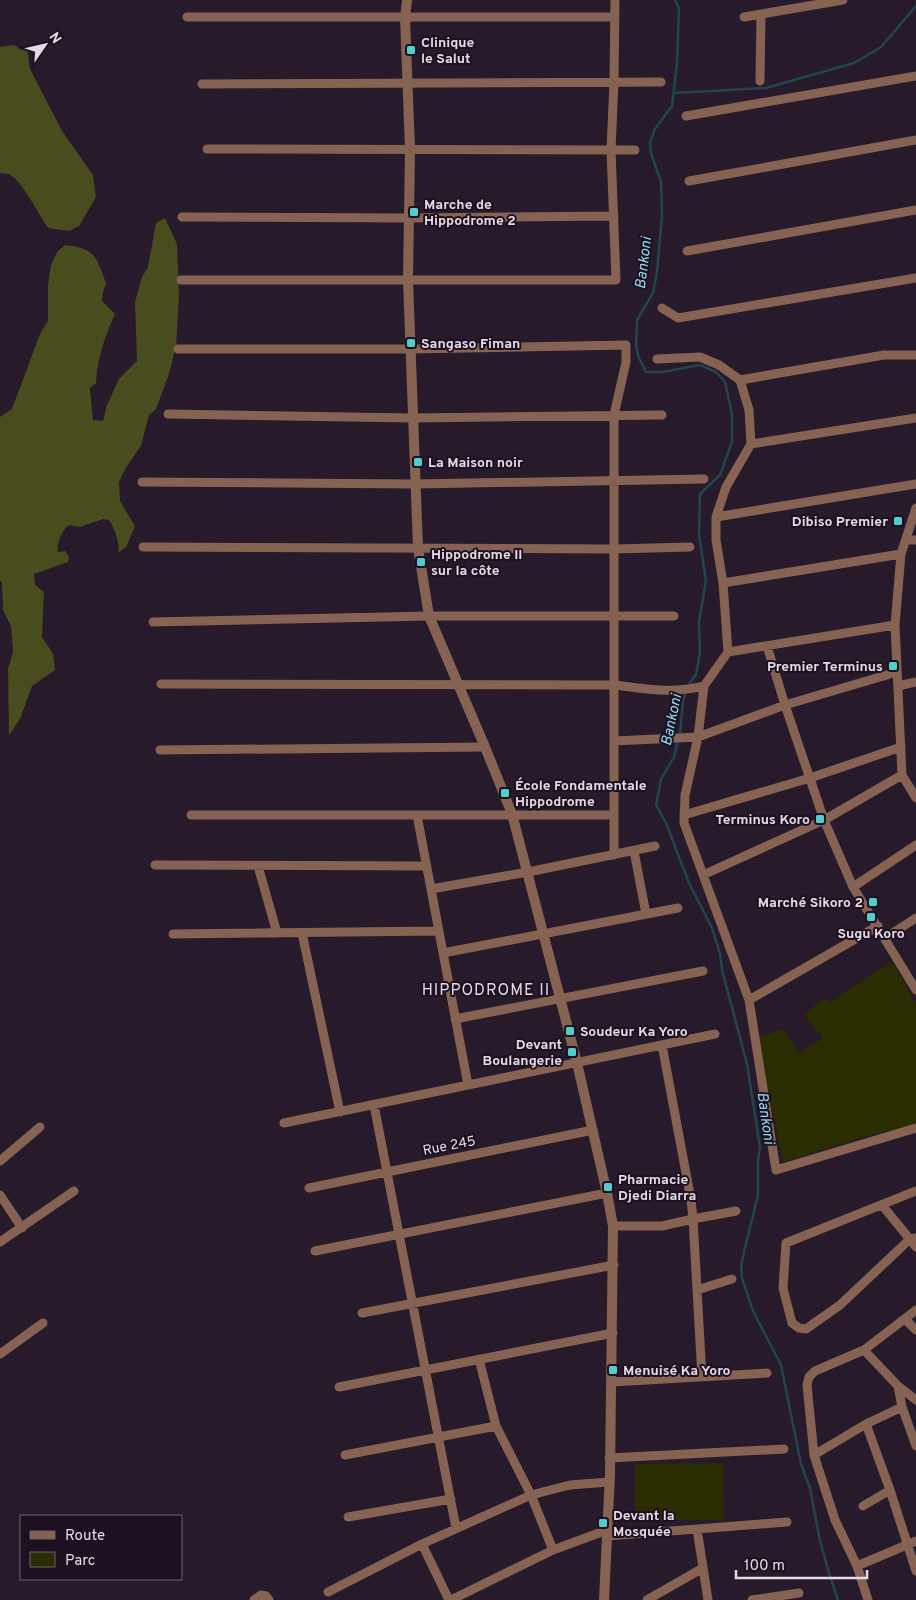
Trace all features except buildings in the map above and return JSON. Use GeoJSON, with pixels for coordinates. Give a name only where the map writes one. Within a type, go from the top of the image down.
{"type":"FeatureCollection","features":[{"type":"Feature","properties":{"kind":"street"},"geometry":{"type":"LineString","coordinates":[[407,0],[405,18],[410,149],[408,280],[415,484],[418,548],[429,616],[512,814],[577,1063],[613,1226],[612,1382],[607,1533],[602,1599]]}},
{"type":"Feature","properties":{"kind":"street"},"geometry":{"type":"LineString","coordinates":[[181,280],[616,280],[611,150],[615,0]]}},
{"type":"Feature","properties":{"kind":"street"},"geometry":{"type":"LineString","coordinates":[[744,18],[843,0]]}},
{"type":"Feature","properties":{"kind":"street"},"geometry":{"type":"LineString","coordinates":[[760,82],[761,14]]}},
{"type":"Feature","properties":{"kind":"street"},"geometry":{"type":"LineString","coordinates":[[187,17],[615,17]]}},
{"type":"Feature","properties":{"kind":"street"},"geometry":{"type":"LineString","coordinates":[[686,116],[916,76]]}},
{"type":"Feature","properties":{"kind":"street"},"geometry":{"type":"LineString","coordinates":[[202,84],[662,82]]}},
{"type":"Feature","properties":{"kind":"street"},"geometry":{"type":"LineString","coordinates":[[690,181],[916,140]]}},
{"type":"Feature","properties":{"kind":"street"},"geometry":{"type":"LineString","coordinates":[[207,149],[635,150]]}},
{"type":"Feature","properties":{"kind":"street"},"geometry":{"type":"LineString","coordinates":[[687,251],[916,210]]}},
{"type":"Feature","properties":{"kind":"street"},"geometry":{"type":"LineString","coordinates":[[182,217],[409,218],[614,216]]}},
{"type":"Feature","properties":{"kind":"street"},"geometry":{"type":"LineString","coordinates":[[662,308],[678,318],[916,278]]}},
{"type":"Feature","properties":{"kind":"street"},"geometry":{"type":"LineString","coordinates":[[178,349],[411,349],[626,344],[626,362],[614,416],[614,854]]}},
{"type":"Feature","properties":{"kind":"street"},"geometry":{"type":"LineString","coordinates":[[740,380],[884,355],[916,355]]}},
{"type":"Feature","properties":{"kind":"street"},"geometry":{"type":"LineString","coordinates":[[657,360],[700,357],[719,365],[740,380],[749,410],[751,444],[726,487],[716,517],[716,540],[723,583],[728,652],[704,686],[698,737],[686,795],[684,823],[749,1000],[776,1170],[916,1128]]}},
{"type":"Feature","properties":{"kind":"street"},"geometry":{"type":"LineString","coordinates":[[168,414],[413,418],[662,415]]}},
{"type":"Feature","properties":{"kind":"street"},"geometry":{"type":"LineString","coordinates":[[751,444],[916,418]]}},
{"type":"Feature","properties":{"kind":"street"},"geometry":{"type":"LineString","coordinates":[[142,482],[415,484],[704,479]]}},
{"type":"Feature","properties":{"kind":"street"},"geometry":{"type":"LineString","coordinates":[[716,517],[916,484]]}},
{"type":"Feature","properties":{"kind":"street"},"geometry":{"type":"LineString","coordinates":[[916,508],[901,554],[894,625],[902,775],[916,798]]}},
{"type":"Feature","properties":{"kind":"street"},"geometry":{"type":"LineString","coordinates":[[906,540],[916,540]]}},
{"type":"Feature","properties":{"kind":"street"},"geometry":{"type":"LineString","coordinates":[[143,547],[615,549],[690,547]]}},
{"type":"Feature","properties":{"kind":"street"},"geometry":{"type":"LineString","coordinates":[[723,583],[901,554]]}},
{"type":"Feature","properties":{"kind":"street"},"geometry":{"type":"LineString","coordinates":[[153,622],[429,616],[674,616]]}},
{"type":"Feature","properties":{"kind":"street"},"geometry":{"type":"LineString","coordinates":[[728,652],[894,625]]}},
{"type":"Feature","properties":{"kind":"street"},"geometry":{"type":"LineString","coordinates":[[767,646],[784,704],[824,820],[853,887],[916,989]]}},
{"type":"Feature","properties":{"kind":"street"},"geometry":{"type":"LineString","coordinates":[[614,741],[664,737],[698,737],[784,704],[897,672]]}},
{"type":"Feature","properties":{"kind":"street"},"geometry":{"type":"LineString","coordinates":[[898,686],[916,682]]}},
{"type":"Feature","properties":{"kind":"street"},"geometry":{"type":"LineString","coordinates":[[161,684],[615,684],[670,691],[685,691],[704,686]]}},
{"type":"Feature","properties":{"kind":"street"},"geometry":{"type":"LineString","coordinates":[[160,750],[485,747]]}},
{"type":"Feature","properties":{"kind":"street"},"geometry":{"type":"LineString","coordinates":[[684,815],[810,778],[901,747]]}},
{"type":"Feature","properties":{"kind":"street"},"geometry":{"type":"LineString","coordinates":[[703,875],[824,820],[902,775]]}},
{"type":"Feature","properties":{"kind":"street"},"geometry":{"type":"LineString","coordinates":[[191,815],[614,815]]}},
{"type":"Feature","properties":{"kind":"street"},"geometry":{"type":"LineString","coordinates":[[417,815],[468,1085]]}},
{"type":"Feature","properties":{"kind":"street"},"geometry":{"type":"LineString","coordinates":[[853,887],[916,845]]}},
{"type":"Feature","properties":{"kind":"street"},"geometry":{"type":"LineString","coordinates":[[430,888],[528,872],[655,846]]}},
{"type":"Feature","properties":{"kind":"street"},"geometry":{"type":"LineString","coordinates":[[634,851],[646,914]]}},
{"type":"Feature","properties":{"kind":"street"},"geometry":{"type":"LineString","coordinates":[[155,865],[426,866]]}},
{"type":"Feature","properties":{"kind":"street"},"geometry":{"type":"LineString","coordinates":[[258,866],[277,933]]}},
{"type":"Feature","properties":{"kind":"street"},"geometry":{"type":"LineString","coordinates":[[443,953],[678,908]]}},
{"type":"Feature","properties":{"kind":"street"},"geometry":{"type":"LineString","coordinates":[[885,938],[916,918]]}},
{"type":"Feature","properties":{"kind":"street"},"geometry":{"type":"LineString","coordinates":[[749,1000],[878,926]]}},
{"type":"Feature","properties":{"kind":"street"},"geometry":{"type":"LineString","coordinates":[[173,934],[439,931]]}},
{"type":"Feature","properties":{"kind":"street"},"geometry":{"type":"LineString","coordinates":[[302,933],[340,1112]]}},
{"type":"Feature","properties":{"kind":"street"},"geometry":{"type":"LineString","coordinates":[[455,1018],[703,971]]}},
{"type":"Feature","properties":{"kind":"street"},"geometry":{"type":"LineString","coordinates":[[284,1123],[716,1034]]}},
{"type":"Feature","properties":{"kind":"street"},"geometry":{"type":"LineString","coordinates":[[662,1045],[691,1200],[702,1377]]}},
{"type":"Feature","properties":{"kind":"street"},"geometry":{"type":"LineString","coordinates":[[374,1105],[456,1528]]}},
{"type":"Feature","properties":{"kind":"street"},"geometry":{"type":"LineString","coordinates":[[0,1161],[40,1126]]}},
{"type":"Feature","properties":{"kind":"street","name":"Rue 245"},"geometry":{"type":"LineString","coordinates":[[310,1188],[593,1130]]}},
{"type":"Feature","properties":{"kind":"street"},"geometry":{"type":"LineString","coordinates":[[0,1242],[74,1191]]}},
{"type":"Feature","properties":{"kind":"street"},"geometry":{"type":"LineString","coordinates":[[882,1205],[914,1241],[840,1305],[806,1329],[799,1328],[792,1323],[783,1288],[786,1243],[916,1191]]}},
{"type":"Feature","properties":{"kind":"street"},"geometry":{"type":"LineString","coordinates":[[314,1251],[607,1193]]}},
{"type":"Feature","properties":{"kind":"street"},"geometry":{"type":"LineString","coordinates":[[0,1197],[22,1228]]}},
{"type":"Feature","properties":{"kind":"street"},"geometry":{"type":"LineString","coordinates":[[613,1226],[662,1226],[736,1210]]}},
{"type":"Feature","properties":{"kind":"street"},"geometry":{"type":"LineString","coordinates":[[362,1314],[614,1265]]}},
{"type":"Feature","properties":{"kind":"street"},"geometry":{"type":"LineString","coordinates":[[697,1290],[732,1279]]}},
{"type":"Feature","properties":{"kind":"street"},"geometry":{"type":"LineString","coordinates":[[868,1600],[857,1566],[835,1520],[814,1455],[807,1385],[810,1377],[815,1372],[864,1350],[916,1310]]}},
{"type":"Feature","properties":{"kind":"street"},"geometry":{"type":"LineString","coordinates":[[905,1319],[916,1330]]}},
{"type":"Feature","properties":{"kind":"street"},"geometry":{"type":"LineString","coordinates":[[0,1354],[43,1324]]}},
{"type":"Feature","properties":{"kind":"street"},"geometry":{"type":"LineString","coordinates":[[339,1387],[613,1334]]}},
{"type":"Feature","properties":{"kind":"street"},"geometry":{"type":"LineString","coordinates":[[864,1350],[898,1386],[916,1400]]}},
{"type":"Feature","properties":{"kind":"street"},"geometry":{"type":"LineString","coordinates":[[479,1360],[496,1426],[531,1495],[552,1550]]}},
{"type":"Feature","properties":{"kind":"street"},"geometry":{"type":"LineString","coordinates":[[612,1382],[767,1373]]}},
{"type":"Feature","properties":{"kind":"street"},"geometry":{"type":"LineString","coordinates":[[898,1386],[902,1406],[916,1446]]}},
{"type":"Feature","properties":{"kind":"street"},"geometry":{"type":"LineString","coordinates":[[814,1455],[866,1424],[902,1406]]}},
{"type":"Feature","properties":{"kind":"street"},"geometry":{"type":"LineString","coordinates":[[866,1424],[890,1490],[912,1542],[916,1571]]}},
{"type":"Feature","properties":{"kind":"street"},"geometry":{"type":"LineString","coordinates":[[345,1455],[496,1426]]}},
{"type":"Feature","properties":{"kind":"street"},"geometry":{"type":"LineString","coordinates":[[609,1458],[784,1448]]}},
{"type":"Feature","properties":{"kind":"street"},"geometry":{"type":"LineString","coordinates":[[328,1592],[422,1544],[531,1495],[570,1485],[609,1482]]}},
{"type":"Feature","properties":{"kind":"street"},"geometry":{"type":"LineString","coordinates":[[863,1506],[890,1490]]}},
{"type":"Feature","properties":{"kind":"street"},"geometry":{"type":"LineString","coordinates":[[348,1518],[451,1498]]}},
{"type":"Feature","properties":{"kind":"street"},"geometry":{"type":"LineString","coordinates":[[422,1544],[450,1600],[552,1550],[607,1533],[787,1522]]}},
{"type":"Feature","properties":{"kind":"street"},"geometry":{"type":"LineString","coordinates":[[697,1529],[708,1600]]}},
{"type":"Feature","properties":{"kind":"street"},"geometry":{"type":"LineString","coordinates":[[857,1566],[912,1542]]}},
{"type":"Feature","properties":{"kind":"street"},"geometry":{"type":"LineString","coordinates":[[651,1599],[703,1568]]}},
{"type":"Feature","properties":{"kind":"street"},"geometry":{"type":"LineString","coordinates":[[752,1600],[799,1593]]}},
{"type":"Feature","properties":{"kind":"street"},"geometry":{"type":"LineString","coordinates":[[254,1600],[260,1595],[266,1596],[268,1600]]}},
{"type":"Feature","properties":{"kind":"green space"},"geometry":{"type":"Polygon","coordinates":[[[12,45],[27,49],[30,69],[62,131],[93,175],[96,197],[79,226],[69,231],[48,228],[18,182],[8,174],[0,173],[0,47],[12,45]]]}},
{"type":"Feature","properties":{"kind":"green space"},"geometry":{"type":"Polygon","coordinates":[[[165,218],[177,244],[179,295],[176,346],[169,374],[156,409],[149,415],[141,446],[125,469],[119,482],[120,501],[135,526],[126,547],[118,553],[116,536],[109,520],[103,519],[80,527],[69,525],[62,534],[58,549],[58,552],[65,551],[69,557],[68,562],[34,574],[35,585],[44,592],[42,637],[53,654],[55,670],[32,686],[20,719],[9,735],[8,669],[13,652],[11,626],[3,610],[2,583],[0,580],[0,417],[12,409],[40,334],[48,321],[48,285],[51,265],[57,252],[65,245],[89,251],[97,260],[106,283],[102,301],[115,314],[102,348],[96,383],[90,388],[93,420],[103,421],[107,405],[119,379],[137,361],[135,302],[142,277],[148,267],[156,223],[165,218]]]}},
{"type":"Feature","properties":{"kind":"green space"},"geometry":{"type":"Polygon","coordinates":[[[892,961],[916,1004],[916,1124],[902,1129],[877,1133],[783,1162],[757,1038],[783,1029],[799,1053],[823,1038],[804,1014],[825,998],[829,1003],[892,961]]]}},
{"type":"Feature","properties":{"kind":"green space"},"geometry":{"type":"Polygon","coordinates":[[[723,1463],[724,1520],[635,1520],[635,1464],[723,1463]]]}},
{"type":"Feature","properties":{"kind":"waterway","name":"Bankoni"},"geometry":{"type":"LineString","coordinates":[[675,0],[679,8],[677,63],[672,106],[655,129],[650,142],[651,153],[661,182],[662,216],[657,272],[653,293],[637,320],[636,346],[639,358],[646,372],[663,372],[700,365],[716,372],[725,382],[732,414],[732,442],[720,475],[700,494],[699,535],[706,581],[699,621],[700,653],[696,674],[688,686]]}},
{"type":"Feature","properties":{"kind":"waterway"},"geometry":{"type":"LineString","coordinates":[[674,93],[766,88],[854,63],[881,47],[916,6]]}},
{"type":"Feature","properties":{"kind":"waterway","name":"Bankoni"},"geometry":{"type":"LineString","coordinates":[[680,735],[683,701],[686,691]]}},
{"type":"Feature","properties":{"kind":"waterway","name":"Bankoni"},"geometry":{"type":"LineString","coordinates":[[678,740],[674,757],[661,779],[656,805],[666,823],[689,883],[712,928],[720,954],[722,970],[747,1064],[760,1147],[758,1195],[741,1266],[742,1278],[753,1311],[781,1365],[801,1464],[810,1488],[820,1541],[838,1600]]}},
{"type":"Feature","properties":{"kind":"place","name":"Clinique le Salut"},"geometry":{"type":"Point","coordinates":[411,50]}},
{"type":"Feature","properties":{"kind":"place","name":"Marche de Hippodrome 2"},"geometry":{"type":"Point","coordinates":[414,212]}},
{"type":"Feature","properties":{"kind":"place","name":"Sangaso Fiman"},"geometry":{"type":"Point","coordinates":[411,343]}},
{"type":"Feature","properties":{"kind":"place","name":"La Maison noir"},"geometry":{"type":"Point","coordinates":[418,462]}},
{"type":"Feature","properties":{"kind":"place","name":"Dibiso Premier"},"geometry":{"type":"Point","coordinates":[898,521]}},
{"type":"Feature","properties":{"kind":"place","name":"Hippodrome II sur la côte"},"geometry":{"type":"Point","coordinates":[421,562]}},
{"type":"Feature","properties":{"kind":"place","name":"Premier Terminus"},"geometry":{"type":"Point","coordinates":[893,666]}},
{"type":"Feature","properties":{"kind":"place","name":"École Fondamentale Hippodrome"},"geometry":{"type":"Point","coordinates":[505,793]}},
{"type":"Feature","properties":{"kind":"place","name":"Terminus Koro"},"geometry":{"type":"Point","coordinates":[820,819]}},
{"type":"Feature","properties":{"kind":"place","name":"Marché Sikoro 2"},"geometry":{"type":"Point","coordinates":[873,902]}},
{"type":"Feature","properties":{"kind":"place","name":"Sugu Koro"},"geometry":{"type":"Point","coordinates":[871,917]}},
{"type":"Feature","properties":{"kind":"place","name":"Soudeur Ka Yoro"},"geometry":{"type":"Point","coordinates":[570,1031]}},
{"type":"Feature","properties":{"kind":"place","name":"Devant Boulangerie"},"geometry":{"type":"Point","coordinates":[572,1052]}},
{"type":"Feature","properties":{"kind":"place","name":"Pharmacie Djedi Diarra"},"geometry":{"type":"Point","coordinates":[608,1187]}},
{"type":"Feature","properties":{"kind":"place","name":"Menuisé Ka Yoro"},"geometry":{"type":"Point","coordinates":[613,1370]}},
{"type":"Feature","properties":{"kind":"place","name":"Devant la Mosquée"},"geometry":{"type":"Point","coordinates":[603,1523]}},
{"type":"Feature","properties":{"kind":"district","name":"HIPPODROME II"},"geometry":{"type":"Point","coordinates":[486,989]}}]}
